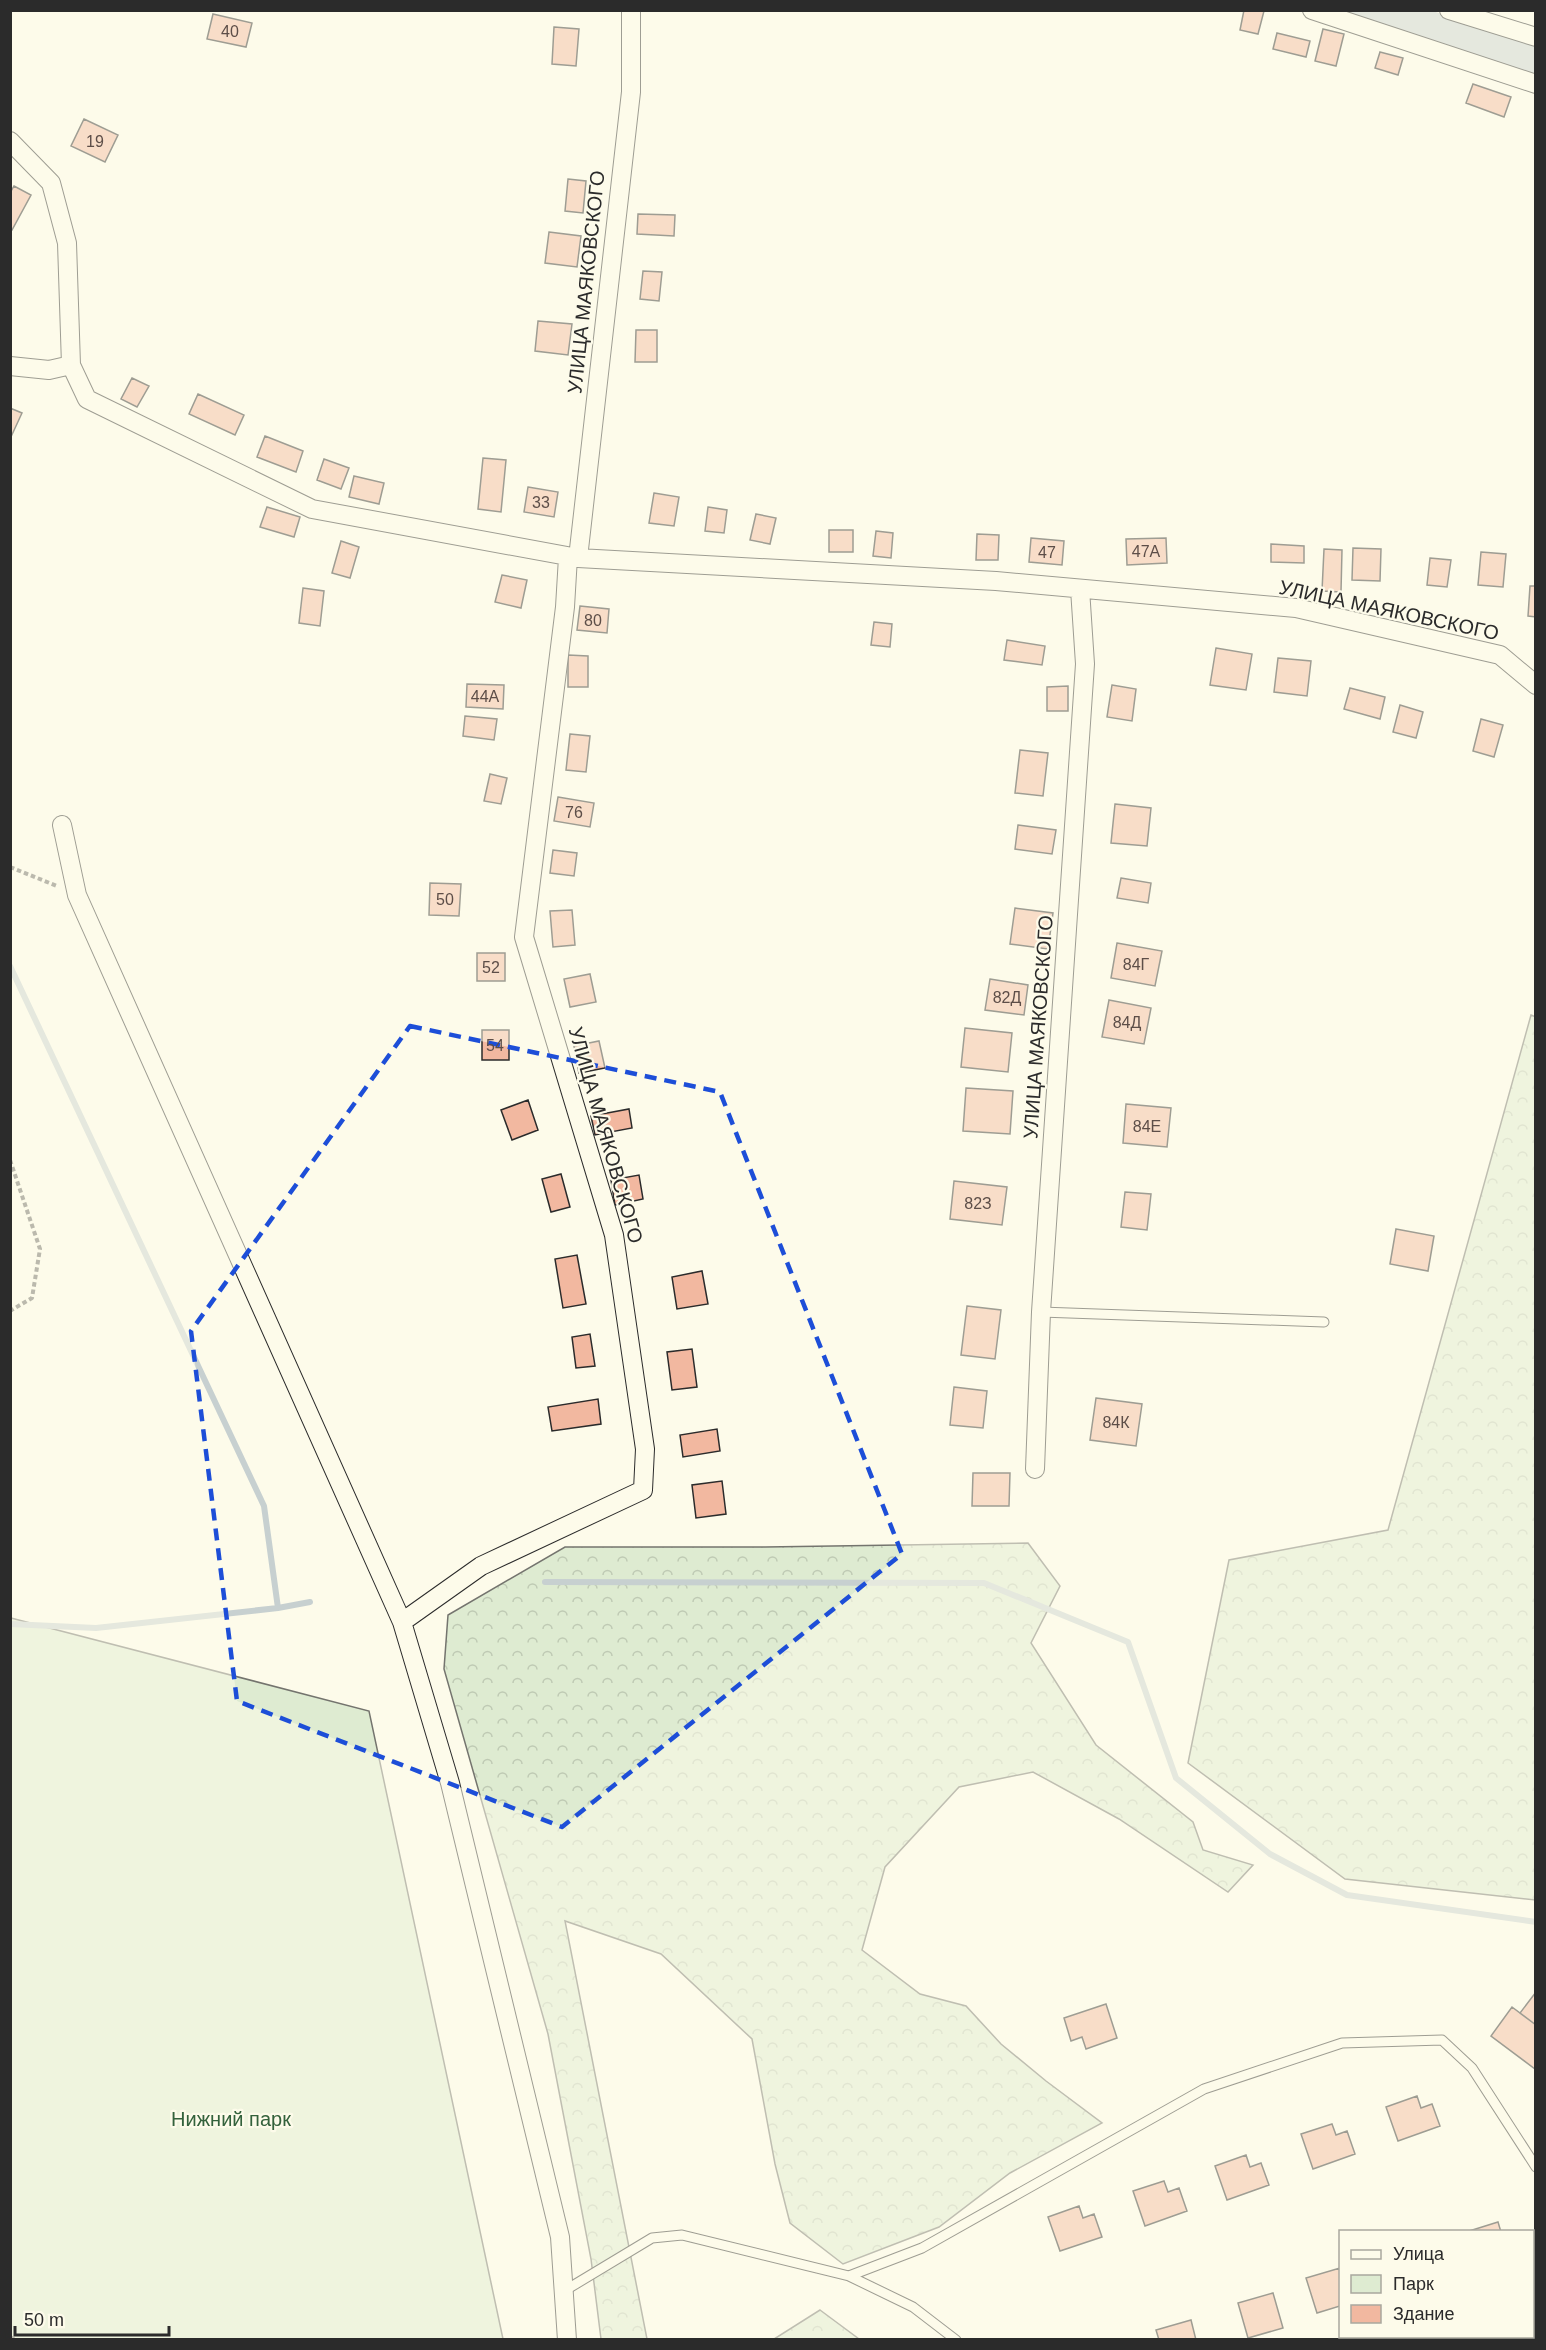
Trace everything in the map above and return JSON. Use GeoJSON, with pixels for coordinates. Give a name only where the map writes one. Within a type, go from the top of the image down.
{"type":"FeatureCollection","features":[{"type":"Feature","properties":{"kind":"street","name":"УЛИЦА МАЯКОВСКОГО"},"geometry":{"type":"LineString","coordinates":[[402,1622],[481,1566],[643,1490],[645,1449],[614,1235],[524,937],[631,92],[631,10]]}},
{"type":"Feature","properties":{"kind":"street"},"geometry":{"type":"LineString","coordinates":[[1312,10],[1536,84]]}},
{"type":"Feature","properties":{"kind":"street"},"geometry":{"type":"LineString","coordinates":[[1449,10],[1536,37]]}},
{"type":"Feature","properties":{"kind":"street","name":"УЛИЦА МАЯКОВСКОГО"},"geometry":{"type":"LineString","coordinates":[[10,141],[51,183],[67,243],[71,364],[87,399],[312,509],[573,557],[984,581],[1296,608],[1500,655],[1536,685]]}},
{"type":"Feature","properties":{"kind":"street"},"geometry":{"type":"LineString","coordinates":[[10,366],[49,370],[71,364]]}},
{"type":"Feature","properties":{"kind":"street","name":"УЛИЦА МАЯКОВСКОГО"},"geometry":{"type":"LineString","coordinates":[[1035,1469],[1041,1312],[1085,664],[1080,589]]}},
{"type":"Feature","properties":{"kind":"street"},"geometry":{"type":"LineString","coordinates":[[62,825],[77,895],[402,1622],[450,1783],[560,2237],[567,2340]]}},
{"type":"Feature","properties":{"kind":"lane"},"geometry":{"type":"LineString","coordinates":[[1041,1312],[1324,1322]]}},
{"type":"Feature","properties":{"kind":"lane"},"geometry":{"type":"LineString","coordinates":[[849,2276],[922,2248],[1204,2089],[1342,2043],[1442,2040],[1472,2068],[1536,2167]]}},
{"type":"Feature","properties":{"kind":"lane"},"geometry":{"type":"LineString","coordinates":[[564,2291],[652,2238],[682,2235],[849,2276],[913,2307],[956,2340]]}},
{"type":"Feature","properties":{"kind":"path"},"geometry":{"type":"LineString","coordinates":[[10,867],[77,895]]}},
{"type":"Feature","properties":{"kind":"path"},"geometry":{"type":"LineString","coordinates":[[10,1160],[40,1249],[32,1298],[10,1311]]}},
{"type":"Feature","properties":{"kind":"path"},"geometry":{"type":"LineString","coordinates":[[10,2337],[16,2340]]}},
{"type":"Feature","properties":{"kind":"highlighted area"},"geometry":{"type":"Polygon","coordinates":[[[410,1026],[720,1092],[902,1554],[562,1827],[237,1701],[191,1331],[410,1026]]]}},
{"type":"Feature","properties":{"kind":"green space"},"geometry":{"type":"Polygon","coordinates":[[[1531,1015],[1536,1017],[1535,1900],[1345,1879],[1188,1763],[1229,1560],[1388,1530],[1531,1015]]]}},
{"type":"Feature","properties":{"kind":"green space"},"geometry":{"type":"Polygon","coordinates":[[[1028,1543],[1060,1586],[1031,1643],[1096,1745],[1193,1822],[1203,1850],[1253,1865],[1228,1892],[1119,1819],[1033,1772],[959,1787],[885,1867],[862,1950],[920,1994],[966,2006],[1001,2044],[1102,2123],[1010,2173],[939,2227],[843,2264],[790,2223],[775,2164],[752,2039],[661,1954],[565,1921],[647,2339],[601,2339],[591,2259],[548,2034],[444,1669],[448,1615],[565,1547],[1028,1543]]]}},
{"type":"Feature","properties":{"kind":"green space","name":"Нижний парк"},"geometry":{"type":"Polygon","coordinates":[[[11,1618],[369,1711],[503,2339],[11,2339],[11,1618]]]}},
{"type":"Feature","properties":{"kind":"green space"},"geometry":{"type":"Polygon","coordinates":[[[820,2310],[859,2339],[774,2339],[820,2310]]]}},
{"type":"Feature","properties":{"kind":"building"},"geometry":{"type":"Polygon","coordinates":[[[1244,10],[1264,11],[1258,34],[1240,30],[1244,10]]]}},
{"type":"Feature","properties":{"kind":"building"},"geometry":{"type":"Polygon","coordinates":[[[213,14],[252,23],[246,47],[207,39],[213,14]]]}},
{"type":"Feature","properties":{"kind":"building"},"geometry":{"type":"Polygon","coordinates":[[[554,27],[579,29],[576,66],[552,64],[554,27]]]}},
{"type":"Feature","properties":{"kind":"building"},"geometry":{"type":"Polygon","coordinates":[[[1323,29],[1344,34],[1336,66],[1315,61],[1323,29]]]}},
{"type":"Feature","properties":{"kind":"building"},"geometry":{"type":"Polygon","coordinates":[[[1277,33],[1310,41],[1306,57],[1273,49],[1277,33]]]}},
{"type":"Feature","properties":{"kind":"building"},"geometry":{"type":"Polygon","coordinates":[[[1380,52],[1403,58],[1398,75],[1375,68],[1380,52]]]}},
{"type":"Feature","properties":{"kind":"building"},"geometry":{"type":"Polygon","coordinates":[[[1473,84],[1511,97],[1504,117],[1466,103],[1473,84]]]}},
{"type":"Feature","properties":{"kind":"building"},"geometry":{"type":"Polygon","coordinates":[[[84,119],[118,135],[105,162],[71,146],[84,119]]]}},
{"type":"Feature","properties":{"kind":"building"},"geometry":{"type":"Polygon","coordinates":[[[568,179],[586,181],[583,213],[565,211],[568,179]]]}},
{"type":"Feature","properties":{"kind":"building"},"geometry":{"type":"Polygon","coordinates":[[[14,186],[31,195],[12,230],[10,229],[10,193],[14,186]]]}},
{"type":"Feature","properties":{"kind":"building"},"geometry":{"type":"Polygon","coordinates":[[[638,214],[675,215],[674,236],[637,234],[638,214]]]}},
{"type":"Feature","properties":{"kind":"building"},"geometry":{"type":"Polygon","coordinates":[[[549,232],[581,236],[577,267],[545,263],[549,232]]]}},
{"type":"Feature","properties":{"kind":"building"},"geometry":{"type":"Polygon","coordinates":[[[643,271],[662,272],[659,301],[640,299],[643,271]]]}},
{"type":"Feature","properties":{"kind":"building"},"geometry":{"type":"Polygon","coordinates":[[[538,321],[572,324],[568,355],[535,351],[538,321]]]}},
{"type":"Feature","properties":{"kind":"building"},"geometry":{"type":"Polygon","coordinates":[[[636,330],[657,330],[657,362],[635,362],[636,330]]]}},
{"type":"Feature","properties":{"kind":"building"},"geometry":{"type":"Polygon","coordinates":[[[132,378],[149,386],[137,407],[121,399],[132,378]]]}},
{"type":"Feature","properties":{"kind":"building"},"geometry":{"type":"Polygon","coordinates":[[[198,394],[244,415],[235,435],[189,414],[198,394]]]}},
{"type":"Feature","properties":{"kind":"building"},"geometry":{"type":"Polygon","coordinates":[[[10,408],[22,413],[10,439],[10,408]]]}},
{"type":"Feature","properties":{"kind":"building"},"geometry":{"type":"Polygon","coordinates":[[[265,436],[303,451],[296,472],[257,457],[265,436]]]}},
{"type":"Feature","properties":{"kind":"building"},"geometry":{"type":"Polygon","coordinates":[[[483,458],[506,460],[501,512],[478,509],[483,458]]]}},
{"type":"Feature","properties":{"kind":"building"},"geometry":{"type":"Polygon","coordinates":[[[324,459],[349,468],[341,489],[317,480],[324,459]]]}},
{"type":"Feature","properties":{"kind":"building"},"geometry":{"type":"Polygon","coordinates":[[[354,476],[384,483],[379,504],[349,497],[354,476]]]}},
{"type":"Feature","properties":{"kind":"building"},"geometry":{"type":"Polygon","coordinates":[[[528,487],[558,492],[554,517],[524,512],[528,487]]]}},
{"type":"Feature","properties":{"kind":"building"},"geometry":{"type":"Polygon","coordinates":[[[654,493],[679,497],[674,526],[649,523],[654,493]]]}},
{"type":"Feature","properties":{"kind":"building"},"geometry":{"type":"Polygon","coordinates":[[[267,507],[300,517],[294,537],[260,527],[267,507]]]}},
{"type":"Feature","properties":{"kind":"building"},"geometry":{"type":"Polygon","coordinates":[[[708,507],[727,510],[724,533],[705,531],[708,507]]]}},
{"type":"Feature","properties":{"kind":"building"},"geometry":{"type":"Polygon","coordinates":[[[756,514],[776,518],[770,544],[750,540],[756,514]]]}},
{"type":"Feature","properties":{"kind":"building"},"geometry":{"type":"Polygon","coordinates":[[[829,530],[853,530],[853,552],[829,552],[829,530]]]}},
{"type":"Feature","properties":{"kind":"building"},"geometry":{"type":"Polygon","coordinates":[[[876,531],[893,533],[891,558],[873,556],[876,531]]]}},
{"type":"Feature","properties":{"kind":"building"},"geometry":{"type":"Polygon","coordinates":[[[977,534],[999,535],[998,560],[976,560],[977,534]]]}},
{"type":"Feature","properties":{"kind":"building"},"geometry":{"type":"Polygon","coordinates":[[[1031,538],[1064,541],[1062,565],[1029,562],[1031,538]]]}},
{"type":"Feature","properties":{"kind":"building"},"geometry":{"type":"Polygon","coordinates":[[[1166,538],[1167,563],[1127,565],[1126,539],[1166,538]]]}},
{"type":"Feature","properties":{"kind":"building"},"geometry":{"type":"Polygon","coordinates":[[[341,541],[359,547],[350,578],[332,573],[341,541]]]}},
{"type":"Feature","properties":{"kind":"building"},"geometry":{"type":"Polygon","coordinates":[[[1271,544],[1304,546],[1304,563],[1271,562],[1271,544]]]}},
{"type":"Feature","properties":{"kind":"building"},"geometry":{"type":"Polygon","coordinates":[[[1353,548],[1381,549],[1380,581],[1352,580],[1353,548]]]}},
{"type":"Feature","properties":{"kind":"building"},"geometry":{"type":"Polygon","coordinates":[[[1324,549],[1342,550],[1341,592],[1322,591],[1324,549]]]}},
{"type":"Feature","properties":{"kind":"building"},"geometry":{"type":"Polygon","coordinates":[[[1481,552],[1506,554],[1503,587],[1478,585],[1481,552]]]}},
{"type":"Feature","properties":{"kind":"building"},"geometry":{"type":"Polygon","coordinates":[[[1430,558],[1451,560],[1447,587],[1427,585],[1430,558]]]}},
{"type":"Feature","properties":{"kind":"building"},"geometry":{"type":"Polygon","coordinates":[[[502,575],[527,580],[521,608],[495,602],[502,575]]]}},
{"type":"Feature","properties":{"kind":"building"},"geometry":{"type":"Polygon","coordinates":[[[1530,586],[1536,586],[1536,617],[1528,616],[1530,586]]]}},
{"type":"Feature","properties":{"kind":"building"},"geometry":{"type":"Polygon","coordinates":[[[303,588],[324,591],[320,626],[299,623],[303,588]]]}},
{"type":"Feature","properties":{"kind":"building"},"geometry":{"type":"Polygon","coordinates":[[[580,606],[609,609],[607,633],[577,630],[580,606]]]}},
{"type":"Feature","properties":{"kind":"building"},"geometry":{"type":"Polygon","coordinates":[[[874,622],[892,624],[890,647],[871,645],[874,622]]]}},
{"type":"Feature","properties":{"kind":"building"},"geometry":{"type":"Polygon","coordinates":[[[1007,640],[1045,646],[1042,665],[1004,660],[1007,640]]]}},
{"type":"Feature","properties":{"kind":"building"},"geometry":{"type":"Polygon","coordinates":[[[1216,648],[1252,654],[1246,690],[1210,685],[1216,648]]]}},
{"type":"Feature","properties":{"kind":"building"},"geometry":{"type":"Polygon","coordinates":[[[568,655],[588,656],[588,687],[568,687],[568,655]]]}},
{"type":"Feature","properties":{"kind":"building"},"geometry":{"type":"Polygon","coordinates":[[[1278,658],[1311,661],[1307,696],[1274,692],[1278,658]]]}},
{"type":"Feature","properties":{"kind":"building"},"geometry":{"type":"Polygon","coordinates":[[[467,684],[504,685],[503,709],[466,707],[467,684]]]}},
{"type":"Feature","properties":{"kind":"building"},"geometry":{"type":"Polygon","coordinates":[[[1112,685],[1136,689],[1132,721],[1107,717],[1112,685]]]}},
{"type":"Feature","properties":{"kind":"building"},"geometry":{"type":"Polygon","coordinates":[[[1068,686],[1068,711],[1047,711],[1047,687],[1068,686]]]}},
{"type":"Feature","properties":{"kind":"building"},"geometry":{"type":"Polygon","coordinates":[[[1350,688],[1385,697],[1380,719],[1344,709],[1350,688]]]}},
{"type":"Feature","properties":{"kind":"building"},"geometry":{"type":"Polygon","coordinates":[[[1400,705],[1423,712],[1416,738],[1393,732],[1400,705]]]}},
{"type":"Feature","properties":{"kind":"building"},"geometry":{"type":"Polygon","coordinates":[[[465,716],[497,719],[494,740],[463,736],[465,716]]]}},
{"type":"Feature","properties":{"kind":"building"},"geometry":{"type":"Polygon","coordinates":[[[1481,719],[1503,725],[1494,757],[1473,751],[1481,719]]]}},
{"type":"Feature","properties":{"kind":"building"},"geometry":{"type":"Polygon","coordinates":[[[570,734],[590,736],[586,772],[566,770],[570,734]]]}},
{"type":"Feature","properties":{"kind":"building"},"geometry":{"type":"Polygon","coordinates":[[[1020,750],[1048,753],[1043,796],[1015,793],[1020,750]]]}},
{"type":"Feature","properties":{"kind":"building"},"geometry":{"type":"Polygon","coordinates":[[[490,774],[507,778],[501,804],[484,801],[490,774]]]}},
{"type":"Feature","properties":{"kind":"building"},"geometry":{"type":"Polygon","coordinates":[[[558,797],[594,803],[590,827],[554,821],[558,797]]]}},
{"type":"Feature","properties":{"kind":"building"},"geometry":{"type":"Polygon","coordinates":[[[1115,804],[1151,808],[1147,846],[1111,843],[1115,804]]]}},
{"type":"Feature","properties":{"kind":"building"},"geometry":{"type":"Polygon","coordinates":[[[1018,825],[1056,830],[1052,854],[1015,849],[1018,825]]]}},
{"type":"Feature","properties":{"kind":"building"},"geometry":{"type":"Polygon","coordinates":[[[553,850],[577,853],[574,876],[550,873],[553,850]]]}},
{"type":"Feature","properties":{"kind":"building"},"geometry":{"type":"Polygon","coordinates":[[[1121,878],[1151,883],[1148,903],[1117,898],[1121,878]]]}},
{"type":"Feature","properties":{"kind":"building"},"geometry":{"type":"Polygon","coordinates":[[[430,883],[461,884],[459,916],[429,915],[430,883]]]}},
{"type":"Feature","properties":{"kind":"building"},"geometry":{"type":"Polygon","coordinates":[[[1015,908],[1053,913],[1048,949],[1010,944],[1015,908]]]}},
{"type":"Feature","properties":{"kind":"building"},"geometry":{"type":"Polygon","coordinates":[[[572,910],[575,945],[553,947],[550,911],[572,910]]]}},
{"type":"Feature","properties":{"kind":"building"},"geometry":{"type":"Polygon","coordinates":[[[1117,943],[1162,951],[1155,986],[1111,978],[1117,943]]]}},
{"type":"Feature","properties":{"kind":"building"},"geometry":{"type":"Polygon","coordinates":[[[477,953],[505,953],[505,981],[477,981],[477,953]]]}},
{"type":"Feature","properties":{"kind":"building"},"geometry":{"type":"Polygon","coordinates":[[[590,974],[596,1002],[570,1007],[564,979],[590,974]]]}},
{"type":"Feature","properties":{"kind":"building"},"geometry":{"type":"Polygon","coordinates":[[[990,979],[1028,985],[1024,1015],[985,1010],[990,979]]]}},
{"type":"Feature","properties":{"kind":"building"},"geometry":{"type":"Polygon","coordinates":[[[1109,1000],[1151,1008],[1144,1044],[1102,1037],[1109,1000]]]}},
{"type":"Feature","properties":{"kind":"building"},"geometry":{"type":"Polygon","coordinates":[[[965,1028],[1012,1033],[1008,1072],[961,1067],[965,1028]]]}},
{"type":"Feature","properties":{"kind":"building"},"geometry":{"type":"Polygon","coordinates":[[[482,1030],[509,1030],[509,1060],[482,1060],[482,1030]]]}},
{"type":"Feature","properties":{"kind":"building"},"geometry":{"type":"Polygon","coordinates":[[[599,1041],[605,1068],[579,1073],[574,1046],[599,1041]]]}},
{"type":"Feature","properties":{"kind":"building"},"geometry":{"type":"Polygon","coordinates":[[[966,1088],[1013,1091],[1010,1134],[963,1131],[966,1088]]]}},
{"type":"Feature","properties":{"kind":"building"},"geometry":{"type":"Polygon","coordinates":[[[528,1100],[538,1130],[512,1140],[501,1110],[528,1100]]]}},
{"type":"Feature","properties":{"kind":"building"},"geometry":{"type":"Polygon","coordinates":[[[1126,1104],[1171,1108],[1167,1147],[1123,1143],[1126,1104]]]}},
{"type":"Feature","properties":{"kind":"building"},"geometry":{"type":"Polygon","coordinates":[[[629,1109],[632,1128],[595,1135],[591,1116],[629,1109]]]}},
{"type":"Feature","properties":{"kind":"building"},"geometry":{"type":"Polygon","coordinates":[[[561,1174],[570,1207],[551,1212],[542,1179],[561,1174]]]}},
{"type":"Feature","properties":{"kind":"building"},"geometry":{"type":"Polygon","coordinates":[[[639,1175],[643,1199],[615,1205],[611,1180],[639,1175]]]}},
{"type":"Feature","properties":{"kind":"building"},"geometry":{"type":"Polygon","coordinates":[[[954,1181],[1007,1187],[1002,1225],[950,1219],[954,1181]]]}},
{"type":"Feature","properties":{"kind":"building"},"geometry":{"type":"Polygon","coordinates":[[[1125,1192],[1151,1194],[1147,1230],[1121,1227],[1125,1192]]]}},
{"type":"Feature","properties":{"kind":"building"},"geometry":{"type":"Polygon","coordinates":[[[1396,1229],[1434,1236],[1428,1271],[1390,1264],[1396,1229]]]}},
{"type":"Feature","properties":{"kind":"building"},"geometry":{"type":"Polygon","coordinates":[[[577,1255],[586,1304],[563,1308],[555,1259],[577,1255]]]}},
{"type":"Feature","properties":{"kind":"building"},"geometry":{"type":"Polygon","coordinates":[[[702,1271],[708,1304],[677,1309],[672,1277],[702,1271]]]}},
{"type":"Feature","properties":{"kind":"building"},"geometry":{"type":"Polygon","coordinates":[[[967,1306],[1001,1310],[995,1359],[961,1355],[967,1306]]]}},
{"type":"Feature","properties":{"kind":"building"},"geometry":{"type":"Polygon","coordinates":[[[590,1334],[595,1366],[576,1368],[572,1337],[590,1334]]]}},
{"type":"Feature","properties":{"kind":"building"},"geometry":{"type":"Polygon","coordinates":[[[692,1349],[697,1387],[672,1390],[667,1352],[692,1349]]]}},
{"type":"Feature","properties":{"kind":"building"},"geometry":{"type":"Polygon","coordinates":[[[954,1387],[987,1391],[983,1428],[950,1425],[954,1387]]]}},
{"type":"Feature","properties":{"kind":"building"},"geometry":{"type":"Polygon","coordinates":[[[1096,1398],[1142,1404],[1136,1446],[1090,1440],[1096,1398]]]}},
{"type":"Feature","properties":{"kind":"building"},"geometry":{"type":"Polygon","coordinates":[[[598,1399],[601,1424],[552,1431],[548,1407],[598,1399]]]}},
{"type":"Feature","properties":{"kind":"building"},"geometry":{"type":"Polygon","coordinates":[[[717,1429],[720,1451],[683,1457],[680,1435],[717,1429]]]}},
{"type":"Feature","properties":{"kind":"building"},"geometry":{"type":"Polygon","coordinates":[[[973,1473],[1010,1473],[1009,1506],[972,1506],[973,1473]]]}},
{"type":"Feature","properties":{"kind":"building"},"geometry":{"type":"Polygon","coordinates":[[[722,1481],[726,1514],[696,1518],[692,1485],[722,1481]]]}},
{"type":"Feature","properties":{"kind":"building"},"geometry":{"type":"Polygon","coordinates":[[[1536,1992],[1536,2025],[1520,2013],[1536,1992]]]}},
{"type":"Feature","properties":{"kind":"building"},"geometry":{"type":"Polygon","coordinates":[[[1106,2004],[1117,2038],[1086,2049],[1082,2037],[1071,2041],[1064,2018],[1106,2004]]]}},
{"type":"Feature","properties":{"kind":"building"},"geometry":{"type":"Polygon","coordinates":[[[1512,2007],[1536,2025],[1535,2069],[1491,2036],[1512,2007]]]}},
{"type":"Feature","properties":{"kind":"building"},"geometry":{"type":"Polygon","coordinates":[[[1417,2096],[1421,2108],[1432,2104],[1440,2126],[1398,2141],[1386,2107],[1417,2096]]]}},
{"type":"Feature","properties":{"kind":"building"},"geometry":{"type":"Polygon","coordinates":[[[1332,2124],[1336,2135],[1347,2131],[1355,2154],[1313,2169],[1301,2134],[1332,2124]]]}},
{"type":"Feature","properties":{"kind":"building"},"geometry":{"type":"Polygon","coordinates":[[[1246,2155],[1250,2167],[1261,2163],[1269,2185],[1227,2200],[1215,2166],[1246,2155]]]}},
{"type":"Feature","properties":{"kind":"building"},"geometry":{"type":"Polygon","coordinates":[[[1164,2181],[1168,2192],[1179,2188],[1187,2211],[1145,2226],[1133,2191],[1164,2181]]]}},
{"type":"Feature","properties":{"kind":"building"},"geometry":{"type":"Polygon","coordinates":[[[1079,2206],[1083,2218],[1094,2214],[1102,2237],[1060,2251],[1048,2217],[1079,2206]]]}},
{"type":"Feature","properties":{"kind":"building"},"geometry":{"type":"Polygon","coordinates":[[[1498,2222],[1500,2230],[1472,2230],[1498,2222]]]}},
{"type":"Feature","properties":{"kind":"building"},"geometry":{"type":"Polygon","coordinates":[[[1339,2268],[1339,2306],[1317,2313],[1306,2278],[1339,2268]]]}},
{"type":"Feature","properties":{"kind":"building"},"geometry":{"type":"Polygon","coordinates":[[[1273,2293],[1283,2328],[1248,2338],[1238,2303],[1273,2293]]]}},
{"type":"Feature","properties":{"kind":"building"},"geometry":{"type":"Polygon","coordinates":[[[1191,2320],[1196,2340],[1159,2340],[1156,2330],[1191,2320]]]}},
{"type":"Feature","properties":{"kind":"waterway"},"geometry":{"type":"LineString","coordinates":[[1365,10],[1536,63]]}},
{"type":"Feature","properties":{"kind":"waterway"},"geometry":{"type":"LineString","coordinates":[[10,966],[264,1506],[278,1608]]}},
{"type":"Feature","properties":{"kind":"waterway"},"geometry":{"type":"LineString","coordinates":[[545,1582],[984,1583],[1128,1642],[1176,1778],[1270,1854],[1347,1895],[1536,1922]]}},
{"type":"Feature","properties":{"kind":"waterway"},"geometry":{"type":"LineString","coordinates":[[10,1624],[96,1628],[278,1608],[310,1602]]}}]}
